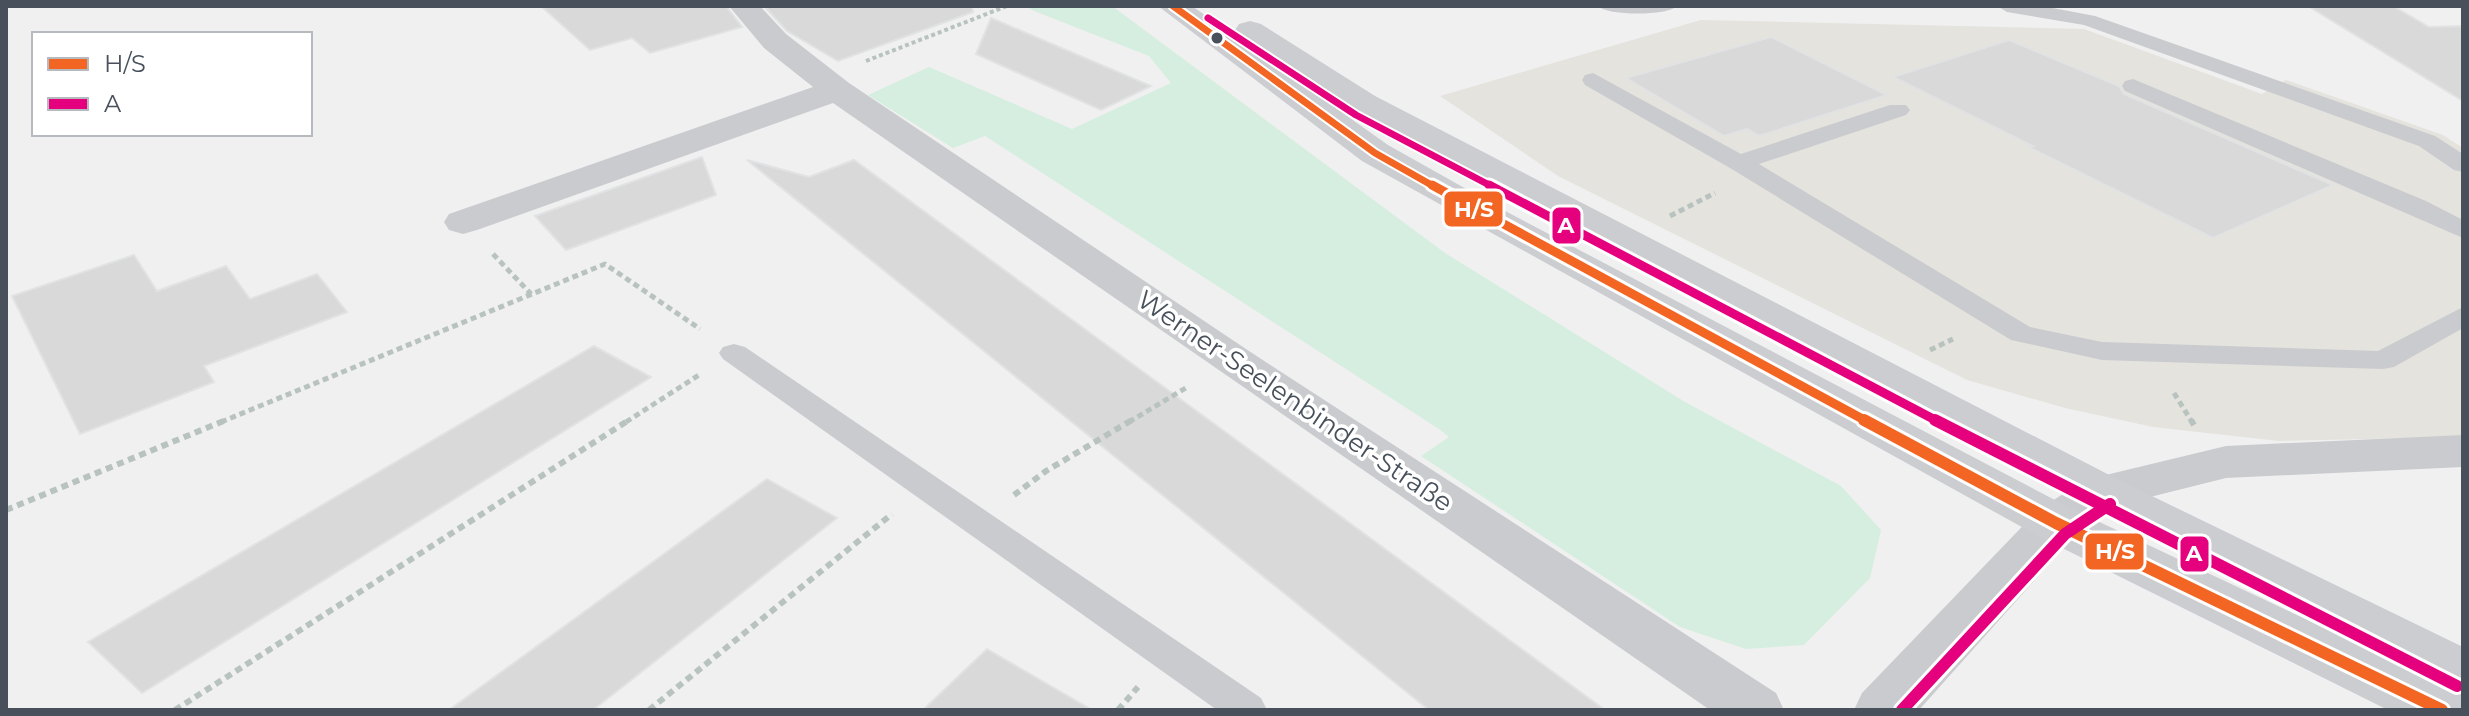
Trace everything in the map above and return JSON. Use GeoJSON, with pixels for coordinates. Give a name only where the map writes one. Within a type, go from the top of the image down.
{"type":"FeatureCollection","features":[{"type":"Feature","properties":{"kind":"main road"},"geometry":{"type":"LineString","coordinates":[[1173,6],[1375,153],[2056,523],[2442,710]]}},
{"type":"Feature","properties":{"kind":"main road"},"geometry":{"type":"LineString","coordinates":[[1216,6],[1363,103],[2102,492],[2463,673]]}},
{"type":"Feature","properties":{"kind":"street","name":"Werner-Seelenbinder-Straße"},"geometry":{"type":"LineString","coordinates":[[744,6],[775,41],[829,84],[1233,361],[1755,710]]}},
{"type":"Feature","properties":{"kind":"street"},"geometry":{"type":"LineString","coordinates":[[463,222],[829,84]]}},
{"type":"Feature","properties":{"kind":"street"},"geometry":{"type":"LineString","coordinates":[[1883,710],[2056,523],[2102,492],[2226,462],[2463,451]]}},
{"type":"Feature","properties":{"kind":"lane"},"geometry":{"type":"LineString","coordinates":[[1608,6],[1667,6]]}},
{"type":"Feature","properties":{"kind":"lane"},"geometry":{"type":"LineString","coordinates":[[2007,6],[2088,20],[2427,141],[2463,165]]}},
{"type":"Feature","properties":{"kind":"lane"},"geometry":{"type":"LineString","coordinates":[[1593,80],[1747,168],[2021,334],[2102,351],[2383,360],[2463,316]]}},
{"type":"Feature","properties":{"kind":"lane"},"geometry":{"type":"LineString","coordinates":[[2133,86],[2417,206],[2463,230]]}},
{"type":"Feature","properties":{"kind":"lane"},"geometry":{"type":"LineString","coordinates":[[1747,168],[1898,110]]}},
{"type":"Feature","properties":{"kind":"lane"},"geometry":{"type":"LineString","coordinates":[[734,353],[1247,710]]}},
{"type":"Feature","properties":{"kind":"path"},"geometry":{"type":"LineString","coordinates":[[829,84],[1007,6]]}},
{"type":"Feature","properties":{"kind":"path"},"geometry":{"type":"LineString","coordinates":[[1624,240],[1747,168]]}},
{"type":"Feature","properties":{"kind":"path"},"geometry":{"type":"LineString","coordinates":[[463,222],[531,294]]}},
{"type":"Feature","properties":{"kind":"path"},"geometry":{"type":"LineString","coordinates":[[6,510],[605,264],[734,353],[175,710]]}},
{"type":"Feature","properties":{"kind":"path"},"geometry":{"type":"LineString","coordinates":[[1892,382],[1929,351],[1995,318]]}},
{"type":"Feature","properties":{"kind":"path"},"geometry":{"type":"LineString","coordinates":[[2149,353],[2198,432],[2226,462]]}},
{"type":"Feature","properties":{"kind":"path"},"geometry":{"type":"LineString","coordinates":[[978,522],[1046,471],[1233,361]]}},
{"type":"Feature","properties":{"kind":"path"},"geometry":{"type":"LineString","coordinates":[[649,710],[927,486]]}},
{"type":"Feature","properties":{"kind":"shaded area"},"geometry":{"type":"Polygon","coordinates":[[[1701,20],[2084,29],[2262,94],[2286,80],[2443,135],[2463,148],[2463,437],[2279,441],[2153,427],[2065,408],[1967,380],[1558,176],[1440,96],[1701,20]]]}},
{"type":"Feature","properties":{"kind":"green space"},"geometry":{"type":"Polygon","coordinates":[[[1037,6],[1112,6],[1445,253],[1685,402],[1841,486],[1881,530],[1870,578],[1804,645],[1746,649],[1680,627],[1421,456],[1449,437],[1439,429],[985,136],[953,148],[868,95],[929,67],[1072,129],[1171,83],[1149,56],[1029,9],[1037,6]]]}},
{"type":"Feature","properties":{"kind":"building"},"geometry":{"type":"Polygon","coordinates":[[[541,6],[726,6],[742,27],[650,53],[632,38],[590,50],[541,6]]]}},
{"type":"Feature","properties":{"kind":"building"},"geometry":{"type":"Polygon","coordinates":[[[764,6],[972,6],[973,12],[838,61],[787,31],[764,6]]]}},
{"type":"Feature","properties":{"kind":"building"},"geometry":{"type":"Polygon","coordinates":[[[2308,6],[2393,6],[2429,27],[2463,26],[2463,101],[2308,6]]]}},
{"type":"Feature","properties":{"kind":"building"},"geometry":{"type":"Polygon","coordinates":[[[991,18],[1151,86],[1101,110],[976,54],[991,18]]]}},
{"type":"Feature","properties":{"kind":"building"},"geometry":{"type":"Polygon","coordinates":[[[1771,37],[1887,95],[1759,136],[1747,129],[1724,136],[1626,78],[1771,37]]]}},
{"type":"Feature","properties":{"kind":"building"},"geometry":{"type":"Polygon","coordinates":[[[2009,40],[2119,86],[2124,94],[2333,185],[2213,238],[1893,77],[2009,40]]]}},
{"type":"Feature","properties":{"kind":"building"},"geometry":{"type":"Polygon","coordinates":[[[702,157],[716,195],[566,250],[535,216],[702,157]]]}},
{"type":"Feature","properties":{"kind":"building"},"geometry":{"type":"Polygon","coordinates":[[[747,160],[809,177],[854,160],[1605,710],[1429,710],[747,160]]]}},
{"type":"Feature","properties":{"kind":"building"},"geometry":{"type":"Polygon","coordinates":[[[134,255],[157,291],[226,266],[250,299],[317,274],[347,312],[204,366],[214,382],[80,434],[12,296],[134,255]]]}},
{"type":"Feature","properties":{"kind":"building"},"geometry":{"type":"Polygon","coordinates":[[[594,346],[651,377],[142,693],[88,642],[594,346]]]}},
{"type":"Feature","properties":{"kind":"building"},"geometry":{"type":"Polygon","coordinates":[[[767,479],[837,518],[593,710],[449,710],[767,479]]]}},
{"type":"Feature","properties":{"kind":"building"},"geometry":{"type":"Polygon","coordinates":[[[987,649],[1092,710],[923,710],[987,649]]]}},
{"type":"Feature","properties":{"kind":"transit line","name":"H/S"},"geometry":{"type":"LineString","coordinates":[[1173,6],[1375,153],[1495,221],[2056,523],[2442,710]]}},
{"type":"Feature","properties":{"kind":"transit line","name":"A"},"geometry":{"type":"LineString","coordinates":[[1208,18],[1356,115],[2095,504],[2457,686]]}},
{"type":"Feature","properties":{"kind":"transit line","name":"A"},"geometry":{"type":"LineString","coordinates":[[1902,710],[2065,534],[2110,504]]}}]}
